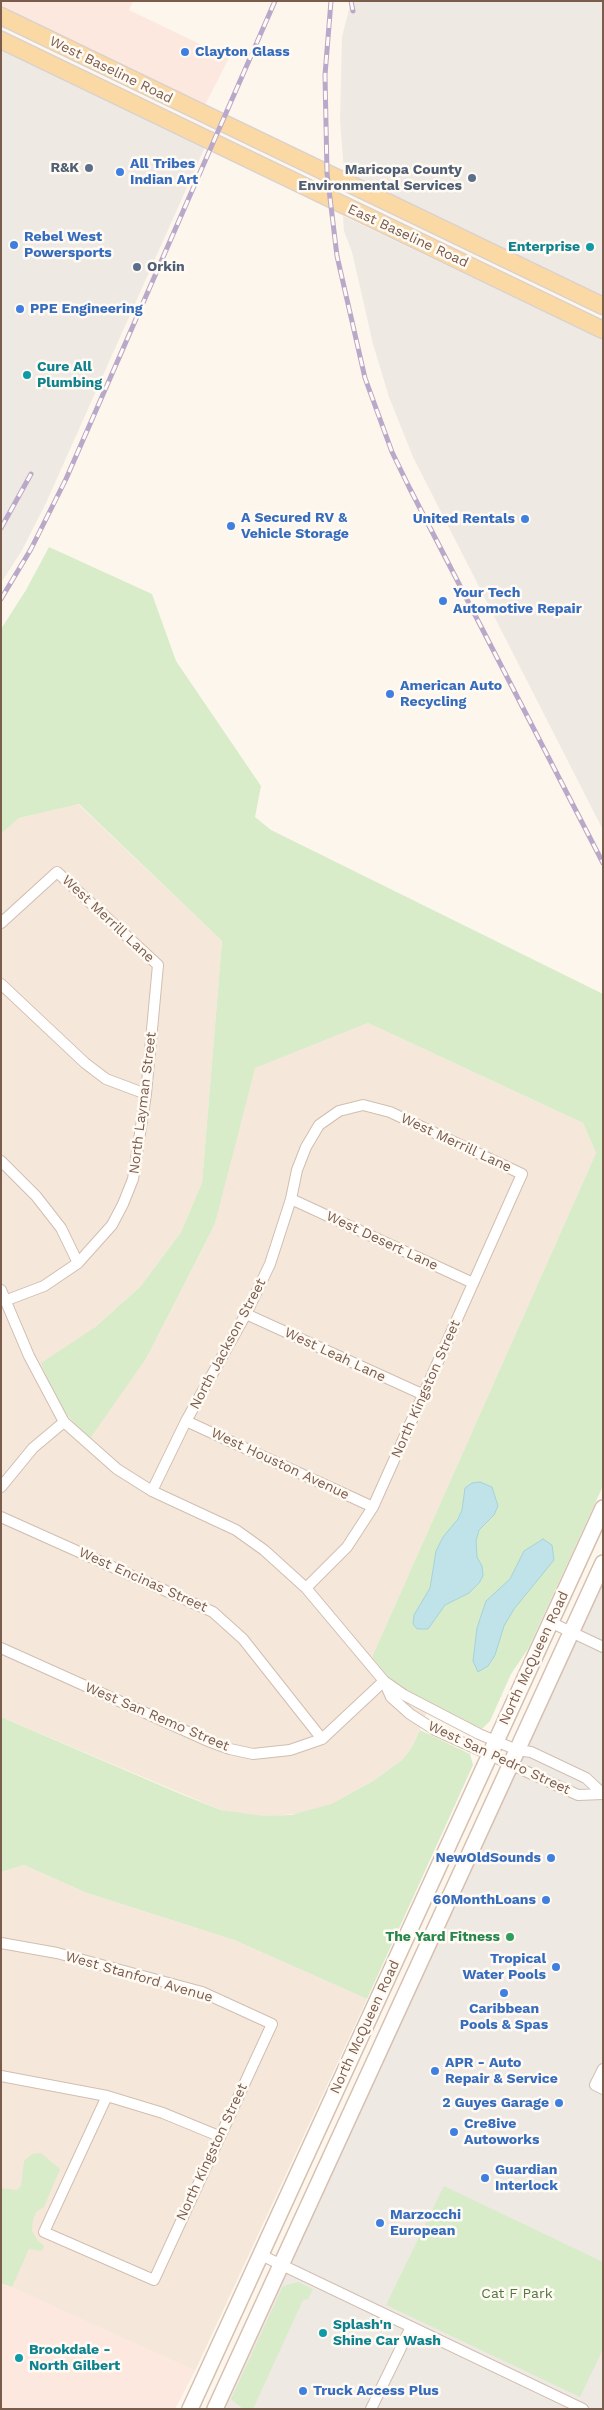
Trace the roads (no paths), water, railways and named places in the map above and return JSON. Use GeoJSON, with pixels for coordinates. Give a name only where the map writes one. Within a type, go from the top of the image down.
{"type":"FeatureCollection","features":[{"type":"Feature","properties":{"kind":"main road","name":"West Baseline Road"},"geometry":{"type":"LineString","coordinates":[[1,16],[222,124]]}},
{"type":"Feature","properties":{"kind":"main road","name":"West Baseline Road"},"geometry":{"type":"LineString","coordinates":[[1,40],[213,143]]}},
{"type":"Feature","properties":{"kind":"main road"},"geometry":{"type":"LineString","coordinates":[[106,91],[115,72]]}},
{"type":"Feature","properties":{"kind":"main road","name":"East Baseline Road"},"geometry":{"type":"LineString","coordinates":[[222,124],[603,306]]}},
{"type":"Feature","properties":{"kind":"main road","name":"East Baseline Road"},"geometry":{"type":"LineString","coordinates":[[213,143],[603,330]]}},
{"type":"Feature","properties":{"kind":"main road"},"geometry":{"type":"LineString","coordinates":[[360,214],[371,210],[399,218],[428,222]]}},
{"type":"Feature","properties":{"kind":"main road"},"geometry":{"type":"LineString","coordinates":[[423,243],[444,244],[472,255],[489,252]]}},
{"type":"Feature","properties":{"kind":"main road","name":"North McQueen Road"},"geometry":{"type":"LineString","coordinates":[[190,2409],[603,1508]]}},
{"type":"Feature","properties":{"kind":"main road","name":"North McQueen Road"},"geometry":{"type":"LineString","coordinates":[[215,2409],[603,1563]]}},
{"type":"Feature","properties":{"kind":"street","name":"West Merrill Lane"},"geometry":{"type":"LineString","coordinates":[[1,923],[58,872],[158,965]]}},
{"type":"Feature","properties":{"kind":"street","name":"North Layman Street"},"geometry":{"type":"LineString","coordinates":[[6,1300],[44,1286],[78,1263],[112,1225],[134,1179],[146,1094],[158,965]]}},
{"type":"Feature","properties":{"kind":"street"},"geometry":{"type":"LineString","coordinates":[[1,984],[84,1063],[106,1079],[146,1094]]}},
{"type":"Feature","properties":{"kind":"street","name":"North Jackson Street"},"geometry":{"type":"LineString","coordinates":[[152,1491],[186,1421],[246,1314],[270,1264],[303,1154],[319,1125],[339,1110],[363,1105],[390,1112]]}},
{"type":"Feature","properties":{"kind":"street","name":"West Merrill Lane"},"geometry":{"type":"LineString","coordinates":[[390,1112],[522,1174]]}},
{"type":"Feature","properties":{"kind":"street"},"geometry":{"type":"LineString","coordinates":[[1,1161],[36,1196],[56,1222],[78,1263]]}},
{"type":"Feature","properties":{"kind":"street","name":"North Kingston Street"},"geometry":{"type":"LineString","coordinates":[[306,1588],[347,1547],[373,1507],[522,1174]]}},
{"type":"Feature","properties":{"kind":"street","name":"West Desert Lane"},"geometry":{"type":"LineString","coordinates":[[290,1199],[473,1283]]}},
{"type":"Feature","properties":{"kind":"street","name":"West San Pedro Street"},"geometry":{"type":"LineString","coordinates":[[1,1290],[29,1356],[64,1422],[117,1469],[152,1491],[236,1530],[264,1550],[306,1588],[384,1681],[391,1697],[410,1714],[435,1730],[578,1795],[603,1794]]}},
{"type":"Feature","properties":{"kind":"street","name":"West Leah Lane"},"geometry":{"type":"LineString","coordinates":[[246,1314],[424,1395]]}},
{"type":"Feature","properties":{"kind":"street","name":"West Houston Avenue"},"geometry":{"type":"LineString","coordinates":[[186,1421],[373,1507]]}},
{"type":"Feature","properties":{"kind":"street"},"geometry":{"type":"LineString","coordinates":[[1,1486],[33,1448],[64,1422]]}},
{"type":"Feature","properties":{"kind":"street","name":"West Encinas Street"},"geometry":{"type":"LineString","coordinates":[[1,1517],[213,1612],[243,1639],[322,1739]]}},
{"type":"Feature","properties":{"kind":"street"},"geometry":{"type":"LineString","coordinates":[[550,1622],[603,1647]]}},
{"type":"Feature","properties":{"kind":"street","name":"West San Remo Street"},"geometry":{"type":"LineString","coordinates":[[1,1648],[230,1750],[253,1754],[290,1750],[322,1739],[384,1681]]}},
{"type":"Feature","properties":{"kind":"street","name":"West San Pedro Street"},"geometry":{"type":"LineString","coordinates":[[384,1681],[430,1710],[496,1741],[517,1750],[531,1752],[586,1778],[603,1794]]}},
{"type":"Feature","properties":{"kind":"street","name":"West Stanford Avenue"},"geometry":{"type":"LineString","coordinates":[[1,1943],[57,1953],[202,1992],[272,2024]]}},
{"type":"Feature","properties":{"kind":"street","name":"North Kingston Street"},"geometry":{"type":"LineString","coordinates":[[107,2096],[44,2232],[154,2280],[272,2024]]}},
{"type":"Feature","properties":{"kind":"street"},"geometry":{"type":"LineString","coordinates":[[603,2069],[595,2085],[603,2089]]}},
{"type":"Feature","properties":{"kind":"street"},"geometry":{"type":"LineString","coordinates":[[1,2076],[107,2096],[163,2113],[219,2136]]}},
{"type":"Feature","properties":{"kind":"street"},"geometry":{"type":"LineString","coordinates":[[261,2255],[583,2409]]}},
{"type":"Feature","properties":{"kind":"street"},"geometry":{"type":"LineString","coordinates":[[371,2409],[411,2327]]}},
{"type":"Feature","properties":{"kind":"water"},"geometry":{"type":"Polygon","coordinates":[[[480,1482],[492,1487],[498,1506],[494,1515],[479,1530],[476,1541],[477,1557],[482,1566],[483,1576],[469,1593],[445,1605],[428,1629],[417,1629],[413,1624],[414,1615],[430,1588],[436,1551],[443,1537],[458,1519],[462,1510],[465,1488],[472,1483],[480,1482]]]}},
{"type":"Feature","properties":{"kind":"water"},"geometry":{"type":"Polygon","coordinates":[[[543,1539],[552,1545],[554,1560],[514,1609],[504,1626],[495,1655],[488,1666],[478,1672],[473,1661],[477,1628],[486,1601],[510,1579],[524,1551],[543,1539]]]}},
{"type":"Feature","properties":{"kind":"railway"},"geometry":{"type":"LineString","coordinates":[[1,599],[31,549],[66,479],[275,1]]}},
{"type":"Feature","properties":{"kind":"railway"},"geometry":{"type":"LineString","coordinates":[[331,1],[325,75],[327,173],[337,256],[365,378],[392,452],[409,487],[603,863]]}},
{"type":"Feature","properties":{"kind":"railway"},"geometry":{"type":"LineString","coordinates":[[351,1],[353,11]]}},
{"type":"Feature","properties":{"kind":"railway"},"geometry":{"type":"LineString","coordinates":[[1,528],[31,474]]}},
{"type":"Feature","properties":{"kind":"place","name":"Clayton Glass"},"geometry":{"type":"Point","coordinates":[185,52]}},
{"type":"Feature","properties":{"kind":"place","name":"R&K"},"geometry":{"type":"Point","coordinates":[89,168]}},
{"type":"Feature","properties":{"kind":"place","name":"All Tribes Indian Art"},"geometry":{"type":"Point","coordinates":[120,172]}},
{"type":"Feature","properties":{"kind":"place","name":"Maricopa County Environmental Services"},"geometry":{"type":"Point","coordinates":[472,178]}},
{"type":"Feature","properties":{"kind":"place","name":"Rebel West Powersports"},"geometry":{"type":"Point","coordinates":[14,245]}},
{"type":"Feature","properties":{"kind":"place","name":"Enterprise"},"geometry":{"type":"Point","coordinates":[590,247]}},
{"type":"Feature","properties":{"kind":"place","name":"Orkin"},"geometry":{"type":"Point","coordinates":[137,267]}},
{"type":"Feature","properties":{"kind":"place","name":"PPE Engineering"},"geometry":{"type":"Point","coordinates":[20,309]}},
{"type":"Feature","properties":{"kind":"place","name":"Cure All Plumbing"},"geometry":{"type":"Point","coordinates":[27,375]}},
{"type":"Feature","properties":{"kind":"place","name":"United Rentals"},"geometry":{"type":"Point","coordinates":[525,519]}},
{"type":"Feature","properties":{"kind":"place","name":"A Secured RV & Vehicle Storage"},"geometry":{"type":"Point","coordinates":[231,526]}},
{"type":"Feature","properties":{"kind":"place","name":"Your Tech Automotive Repair"},"geometry":{"type":"Point","coordinates":[443,601]}},
{"type":"Feature","properties":{"kind":"place","name":"American Auto Recycling"},"geometry":{"type":"Point","coordinates":[390,694]}},
{"type":"Feature","properties":{"kind":"place","name":"NewOldSounds"},"geometry":{"type":"Point","coordinates":[551,1858]}},
{"type":"Feature","properties":{"kind":"place","name":"60MonthLoans"},"geometry":{"type":"Point","coordinates":[546,1900]}},
{"type":"Feature","properties":{"kind":"place","name":"The Yard Fitness"},"geometry":{"type":"Point","coordinates":[510,1937]}},
{"type":"Feature","properties":{"kind":"place","name":"Tropical Water Pools"},"geometry":{"type":"Point","coordinates":[556,1967]}},
{"type":"Feature","properties":{"kind":"place","name":"Caribbean Pools & Spas"},"geometry":{"type":"Point","coordinates":[504,1993]}},
{"type":"Feature","properties":{"kind":"place","name":"APR - Auto Repair & Service"},"geometry":{"type":"Point","coordinates":[435,2071]}},
{"type":"Feature","properties":{"kind":"place","name":"2 Guyes Garage"},"geometry":{"type":"Point","coordinates":[559,2103]}},
{"type":"Feature","properties":{"kind":"place","name":"Cre8ive Autoworks"},"geometry":{"type":"Point","coordinates":[454,2132]}},
{"type":"Feature","properties":{"kind":"place","name":"Guardian Interlock"},"geometry":{"type":"Point","coordinates":[485,2178]}},
{"type":"Feature","properties":{"kind":"place","name":"Marzocchi European"},"geometry":{"type":"Point","coordinates":[380,2223]}},
{"type":"Feature","properties":{"kind":"place","name":"Splash'n Shine Car Wash"},"geometry":{"type":"Point","coordinates":[323,2333]}},
{"type":"Feature","properties":{"kind":"place","name":"Brookdale - North Gilbert"},"geometry":{"type":"Point","coordinates":[19,2358]}},
{"type":"Feature","properties":{"kind":"place","name":"Truck Access Plus"},"geometry":{"type":"Point","coordinates":[303,2391]}},
{"type":"Feature","properties":{"kind":"park label","name":"Cat F Park"},"geometry":{"type":"Point","coordinates":[517,2294]}}]}
